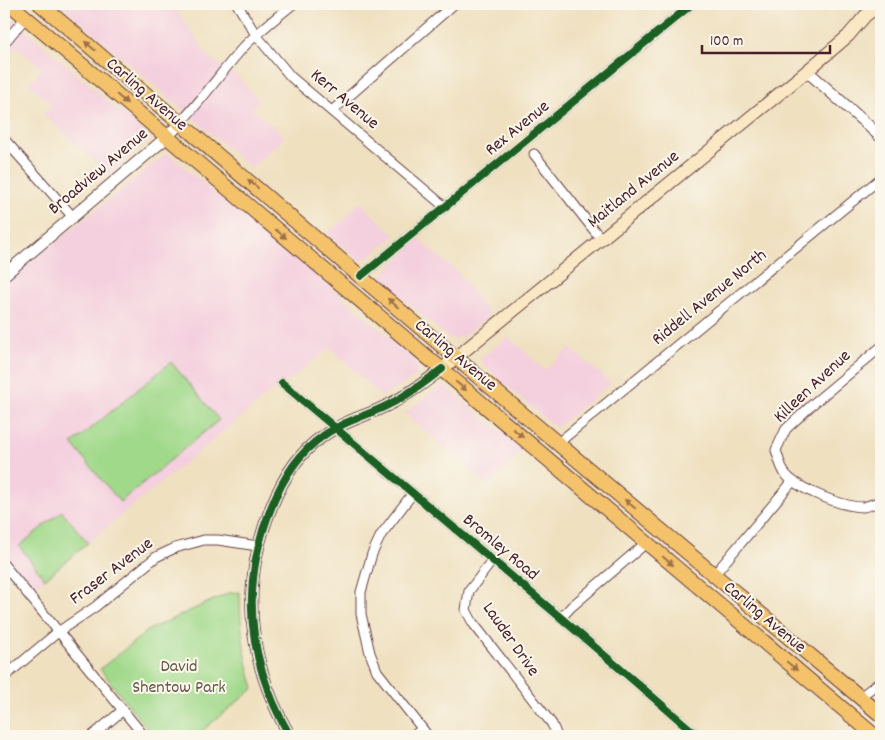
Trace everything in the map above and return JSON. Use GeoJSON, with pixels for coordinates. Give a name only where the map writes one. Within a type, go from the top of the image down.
{"type":"FeatureCollection","features":[{"type":"Feature","properties":{"kind":"main road","name":"Carling Avenue"},"geometry":{"type":"LineString","coordinates":[[10,4],[875,736]]}},
{"type":"Feature","properties":{"kind":"main road","name":"Carling Avenue"},"geometry":{"type":"LineString","coordinates":[[40,4],[881,716]]}},
{"type":"Feature","properties":{"kind":"main road","name":"Maitland Avenue"},"geometry":{"type":"LineString","coordinates":[[848,36],[866,16],[881,4]]}},
{"type":"Feature","properties":{"kind":"main road","name":"Maitland Avenue"},"geometry":{"type":"LineString","coordinates":[[442,370],[848,36],[881,14]]}},
{"type":"Feature","properties":{"kind":"street","name":"Kerr Avenue"},"geometry":{"type":"LineString","coordinates":[[238,4],[256,35],[292,76],[445,207]]}},
{"type":"Feature","properties":{"kind":"street","name":"Broadview Avenue"},"geometry":{"type":"LineString","coordinates":[[4,275],[167,137],[202,100],[241,50],[293,4]]}},
{"type":"Feature","properties":{"kind":"street"},"geometry":{"type":"LineString","coordinates":[[332,111],[454,4]]}},
{"type":"Feature","properties":{"kind":"street","name":"Rex Avenue"},"geometry":{"type":"LineString","coordinates":[[361,276],[692,4]]}},
{"type":"Feature","properties":{"kind":"street"},"geometry":{"type":"LineString","coordinates":[[4,43],[26,17]]}},
{"type":"Feature","properties":{"kind":"street"},"geometry":{"type":"LineString","coordinates":[[807,71],[881,137]]}},
{"type":"Feature","properties":{"kind":"street"},"geometry":{"type":"LineString","coordinates":[[4,139],[73,217]]}},
{"type":"Feature","properties":{"kind":"street"},"geometry":{"type":"LineString","coordinates":[[534,154],[601,239]]}},
{"type":"Feature","properties":{"kind":"street","name":"Riddell Avenue North"},"geometry":{"type":"LineString","coordinates":[[558,443],[881,178]]}},
{"type":"Feature","properties":{"kind":"street","name":"Killeen Avenue"},"geometry":{"type":"LineString","coordinates":[[792,482],[783,470],[776,450],[786,429],[881,347]]}},
{"type":"Feature","properties":{"kind":"street"},"geometry":{"type":"LineString","coordinates":[[290,736],[278,716],[267,690],[254,641],[251,588],[258,546],[276,493],[292,466],[308,448],[323,436],[346,422],[388,405],[414,390],[442,370]]}},
{"type":"Feature","properties":{"kind":"street","name":"Bromley Road"},"geometry":{"type":"LineString","coordinates":[[282,383],[698,736]]}},
{"type":"Feature","properties":{"kind":"street"},"geometry":{"type":"LineString","coordinates":[[714,575],[792,482],[847,505],[864,507],[881,501]]}},
{"type":"Feature","properties":{"kind":"street"},"geometry":{"type":"LineString","coordinates":[[413,493],[381,535],[372,554],[361,592],[361,614],[370,653],[377,671],[425,733],[413,736]]}},
{"type":"Feature","properties":{"kind":"street","name":"Fraser Avenue"},"geometry":{"type":"LineString","coordinates":[[4,677],[58,632],[95,607],[156,557],[175,548],[204,540],[218,540],[258,546]]}},
{"type":"Feature","properties":{"kind":"street"},"geometry":{"type":"LineString","coordinates":[[561,618],[571,607],[646,543]]}},
{"type":"Feature","properties":{"kind":"street","name":"Lauder Drive"},"geometry":{"type":"LineString","coordinates":[[492,561],[469,591],[466,610],[473,623],[552,724],[558,736]]}},
{"type":"Feature","properties":{"kind":"street"},"geometry":{"type":"LineString","coordinates":[[4,565],[144,736]]}},
{"type":"Feature","properties":{"kind":"street"},"geometry":{"type":"LineString","coordinates":[[860,697],[881,681]]}},
{"type":"Feature","properties":{"kind":"street"},"geometry":{"type":"LineString","coordinates":[[92,736],[123,710]]}},
{"type":"Feature","properties":{"kind":"shaded area"},"geometry":{"type":"Polygon","coordinates":[[[60,4],[172,4],[210,58],[237,76],[259,101],[252,109],[285,137],[251,168],[60,4]]]}},
{"type":"Feature","properties":{"kind":"shaded area"},"geometry":{"type":"Polygon","coordinates":[[[4,12],[151,138],[109,175],[44,114],[52,105],[29,84],[42,68],[16,46],[4,60],[4,12]]]}},
{"type":"Feature","properties":{"kind":"shaded area"},"geometry":{"type":"Polygon","coordinates":[[[167,153],[330,286],[415,360],[418,369],[416,376],[382,397],[330,347],[289,381],[282,383],[32,589],[8,558],[4,548],[4,283],[167,153]]]}},
{"type":"Feature","properties":{"kind":"shaded area"},"geometry":{"type":"Polygon","coordinates":[[[360,202],[395,236],[366,259],[360,261],[327,233],[345,219],[360,202]]]}},
{"type":"Feature","properties":{"kind":"shaded area"},"geometry":{"type":"Polygon","coordinates":[[[418,239],[457,272],[490,315],[462,337],[450,339],[379,278],[418,239]]]}},
{"type":"Feature","properties":{"kind":"shaded area"},"geometry":{"type":"Polygon","coordinates":[[[508,337],[545,370],[570,348],[611,383],[556,428],[486,368],[480,359],[508,337]]]}},
{"type":"Feature","properties":{"kind":"shaded area"},"geometry":{"type":"Polygon","coordinates":[[[444,385],[523,450],[489,486],[404,412],[444,385]]]}},
{"type":"Feature","properties":{"kind":"green space"},"geometry":{"type":"Polygon","coordinates":[[[171,362],[219,420],[120,502],[72,444],[171,362]]]}},
{"type":"Feature","properties":{"kind":"green space"},"geometry":{"type":"Polygon","coordinates":[[[62,511],[88,543],[45,579],[19,546],[62,511]]]}},
{"type":"Feature","properties":{"kind":"green space","name":"David Shentow Park"},"geometry":{"type":"Polygon","coordinates":[[[240,592],[243,641],[254,688],[196,736],[153,736],[100,669],[150,629],[229,593],[240,592]]]}},
{"type":"Feature","properties":{"kind":"cycle path"},"geometry":{"type":"LineString","coordinates":[[361,276],[692,4]]}},
{"type":"Feature","properties":{"kind":"cycle path"},"geometry":{"type":"LineString","coordinates":[[290,736],[265,681],[257,653],[253,624],[252,596],[255,567],[261,537],[271,508],[280,487],[292,468],[314,443],[339,426],[380,409],[402,397],[442,369]]}},
{"type":"Feature","properties":{"kind":"cycle path"},"geometry":{"type":"LineString","coordinates":[[282,383],[698,736]]}}]}
